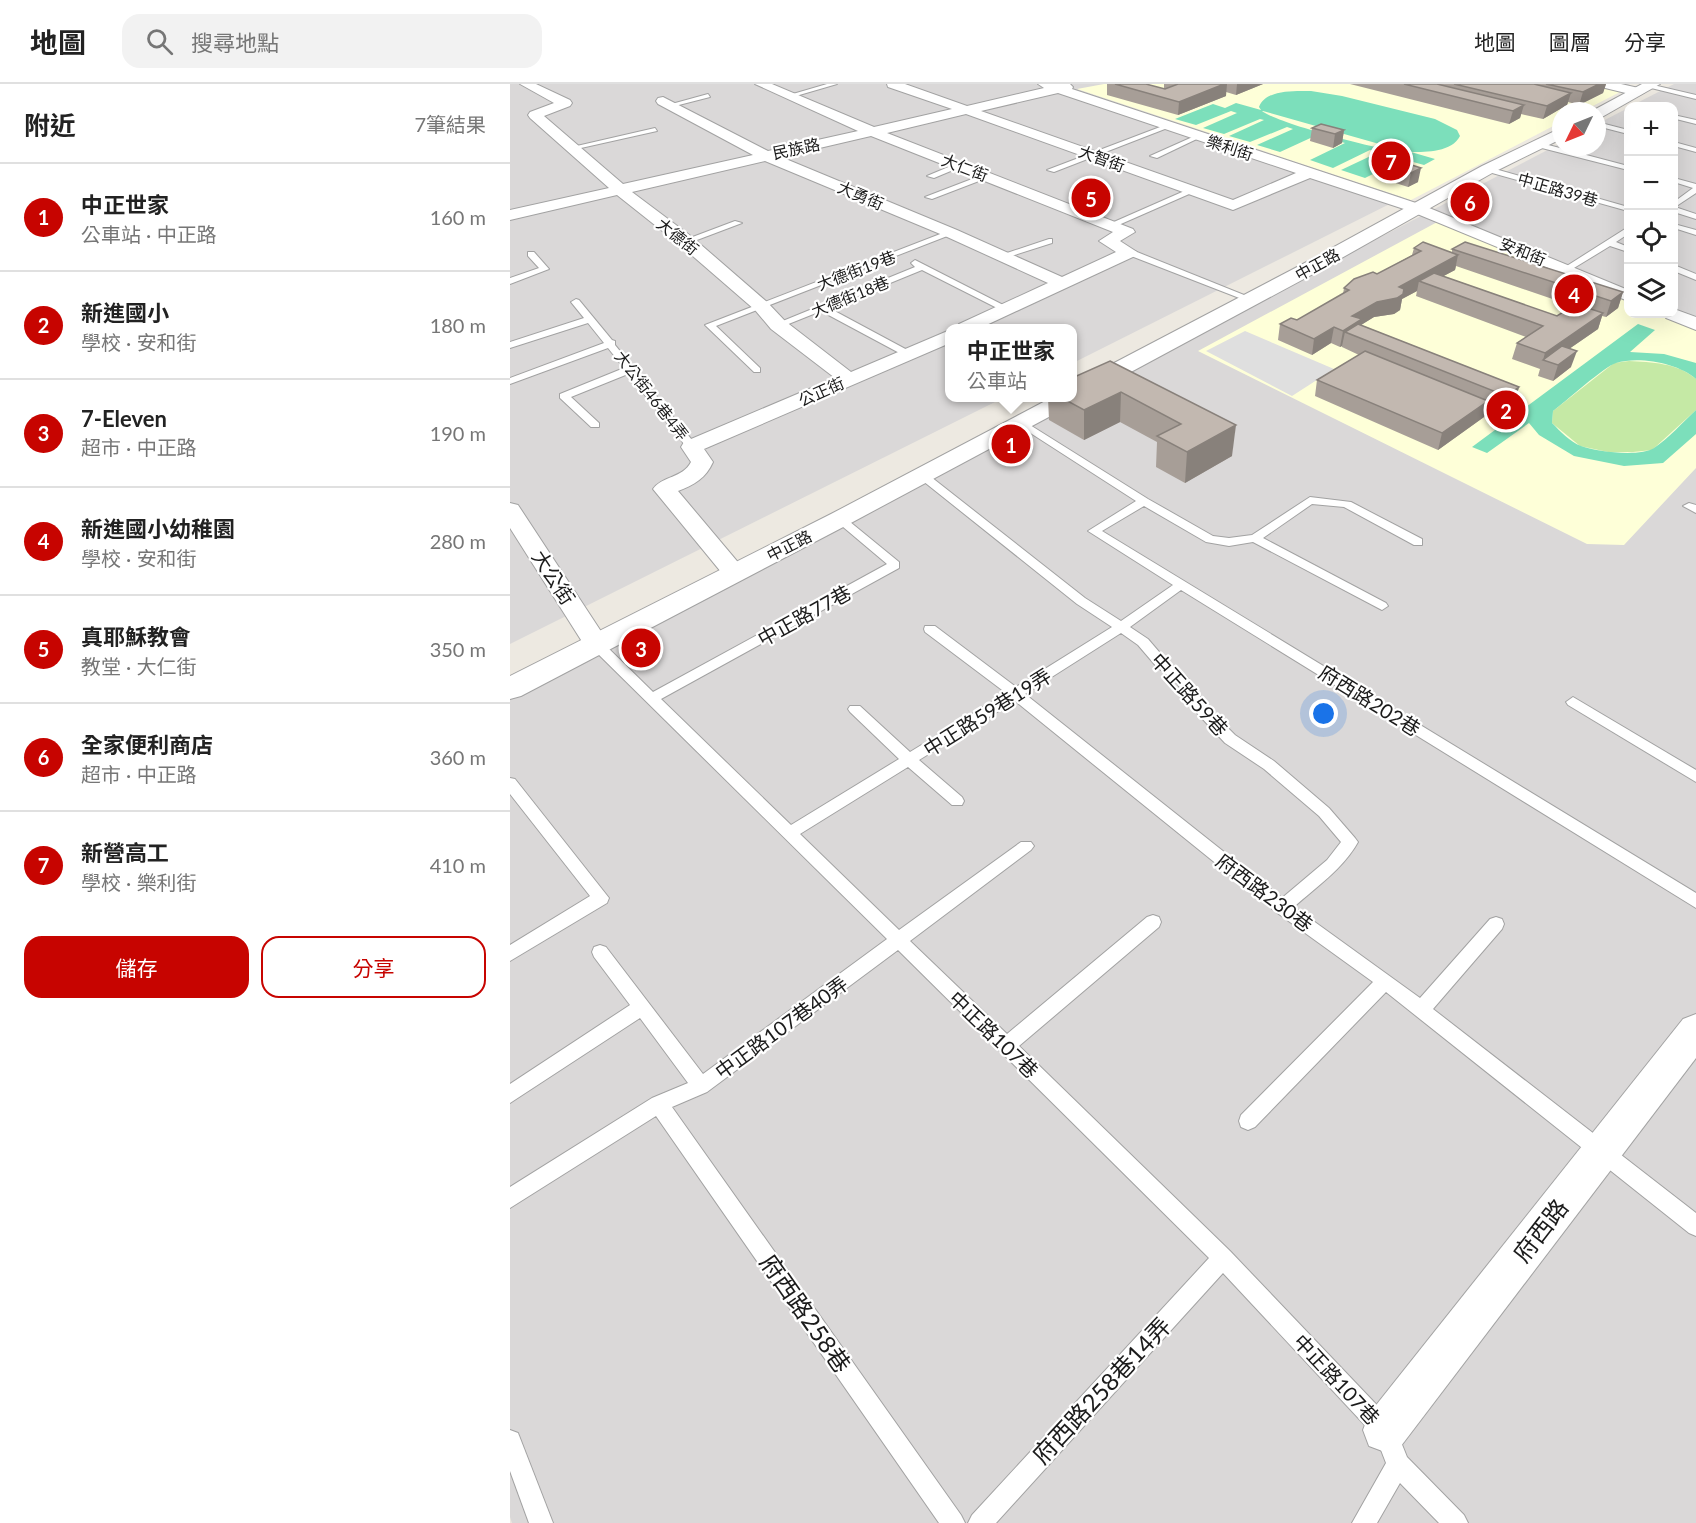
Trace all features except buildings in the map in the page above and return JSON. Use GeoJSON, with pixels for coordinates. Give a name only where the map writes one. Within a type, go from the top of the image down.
{"type":"FeatureCollection","features":[{"type":"Feature","properties":{"kind":"street"},"geometry":{"type":"LineString","coordinates":[[510,87],[525,84]]}},
{"type":"Feature","properties":{"kind":"street","name":"大德街"},"geometry":{"type":"LineString","coordinates":[[525,84],[565,104],[535,115],[619,189],[686,241],[761,306],[778,325],[848,379]]}},
{"type":"Feature","properties":{"kind":"street","name":"大仁街"},"geometry":{"type":"LineString","coordinates":[[761,84],[873,132],[1111,225]]}},
{"type":"Feature","properties":{"kind":"street","name":"大智街"},"geometry":{"type":"LineString","coordinates":[[893,84],[1233,205],[1309,173]]}},
{"type":"Feature","properties":{"kind":"street","name":"民族路"},"geometry":{"type":"LineString","coordinates":[[510,215],[764,155],[965,111],[1051,86],[1082,84]]}},
{"type":"Feature","properties":{"kind":"street"},"geometry":{"type":"LineString","coordinates":[[1606,84],[1647,87]]}},
{"type":"Feature","properties":{"kind":"street","name":"樂利街"},"geometry":{"type":"LineString","coordinates":[[1051,86],[1416,208]]}},
{"type":"Feature","properties":{"kind":"street"},"geometry":{"type":"LineString","coordinates":[[1606,109],[1647,87]]}},
{"type":"Feature","properties":{"kind":"street","name":"大勇街"},"geometry":{"type":"LineString","coordinates":[[667,103],[764,155],[951,233],[1062,283]]}},
{"type":"Feature","properties":{"kind":"street","name":"中正路"},"geometry":{"type":"LineString","coordinates":[[1077,390],[1308,269],[1488,169],[1552,137]]}},
{"type":"Feature","properties":{"kind":"street","name":"安和街"},"geometry":{"type":"LineString","coordinates":[[1416,208],[1624,294]]}},
{"type":"Feature","properties":{"kind":"street"},"geometry":{"type":"LineString","coordinates":[[1111,225],[1127,232],[1107,242],[1128,252]]}},
{"type":"Feature","properties":{"kind":"street"},"geometry":{"type":"LineString","coordinates":[[974,324],[1128,252]]}},
{"type":"Feature","properties":{"kind":"street"},"geometry":{"type":"LineString","coordinates":[[1678,316],[1696,324]]}},
{"type":"Feature","properties":{"kind":"street","name":"公正街"},"geometry":{"type":"LineString","coordinates":[[692,447],[945,338]]}},
{"type":"Feature","properties":{"kind":"street","name":"中正路"},"geometry":{"type":"LineString","coordinates":[[510,689],[840,519],[1022,423],[1057,402]]}},
{"type":"Feature","properties":{"kind":"street"},"geometry":{"type":"LineString","coordinates":[[692,447],[702,462],[700,468],[694,476],[664,489],[735,573]]}},
{"type":"Feature","properties":{"kind":"street","name":"大公街"},"geometry":{"type":"LineString","coordinates":[[510,510],[597,645]]}},
{"type":"Feature","properties":{"kind":"street","name":"府西路"},"geometry":{"type":"LineString","coordinates":[[1391,1447],[1601,1152],[1696,1030]]}},
{"type":"Feature","properties":{"kind":"lane"},"geometry":{"type":"LineString","coordinates":[[789,96],[834,84]]}},
{"type":"Feature","properties":{"kind":"lane"},"geometry":{"type":"LineString","coordinates":[[1647,87],[1696,97]]}},
{"type":"Feature","properties":{"kind":"lane"},"geometry":{"type":"LineString","coordinates":[[667,103],[708,96]]}},
{"type":"Feature","properties":{"kind":"lane"},"geometry":{"type":"LineString","coordinates":[[1678,118],[1696,122]]}},
{"type":"Feature","properties":{"kind":"lane"},"geometry":{"type":"LineString","coordinates":[[1051,171],[1167,126]]}},
{"type":"Feature","properties":{"kind":"lane"},"geometry":{"type":"LineString","coordinates":[[1606,126],[1624,131]]}},
{"type":"Feature","properties":{"kind":"lane"},"geometry":{"type":"LineString","coordinates":[[572,148],[655,130]]}},
{"type":"Feature","properties":{"kind":"lane"},"geometry":{"type":"LineString","coordinates":[[1154,156],[1199,136]]}},
{"type":"Feature","properties":{"kind":"lane"},"geometry":{"type":"LineString","coordinates":[[1537,144],[1624,167]]}},
{"type":"Feature","properties":{"kind":"lane"},"geometry":{"type":"LineString","coordinates":[[1678,145],[1696,150]]}},
{"type":"Feature","properties":{"kind":"lane"},"geometry":{"type":"LineString","coordinates":[[931,176],[961,165]]}},
{"type":"Feature","properties":{"kind":"lane","name":"中正路39巷"},"geometry":{"type":"LineString","coordinates":[[1488,169],[1624,208]]}},
{"type":"Feature","properties":{"kind":"lane"},"geometry":{"type":"LineString","coordinates":[[928,197],[988,176]]}},
{"type":"Feature","properties":{"kind":"lane"},"geometry":{"type":"LineString","coordinates":[[1678,181],[1696,187]]}},
{"type":"Feature","properties":{"kind":"lane"},"geometry":{"type":"LineString","coordinates":[[1678,203],[1696,187]]}},
{"type":"Feature","properties":{"kind":"lane"},"geometry":{"type":"LineString","coordinates":[[1111,225],[1191,190]]}},
{"type":"Feature","properties":{"kind":"lane"},"geometry":{"type":"LineString","coordinates":[[1678,209],[1696,217]]}},
{"type":"Feature","properties":{"kind":"lane"},"geometry":{"type":"LineString","coordinates":[[686,241],[738,223]]}},
{"type":"Feature","properties":{"kind":"lane"},"geometry":{"type":"LineString","coordinates":[[1678,226],[1696,233]]}},
{"type":"Feature","properties":{"kind":"lane","name":"大德街19巷"},"geometry":{"type":"LineString","coordinates":[[757,370],[710,325],[951,233]]}},
{"type":"Feature","properties":{"kind":"lane"},"geometry":{"type":"LineString","coordinates":[[1566,269],[1624,234]]}},
{"type":"Feature","properties":{"kind":"lane"},"geometry":{"type":"LineString","coordinates":[[1002,256],[1049,241]]}},
{"type":"Feature","properties":{"kind":"lane"},"geometry":{"type":"LineString","coordinates":[[1611,243],[1624,248]]}},
{"type":"Feature","properties":{"kind":"lane"},"geometry":{"type":"LineString","coordinates":[[1128,252],[1250,299]]}},
{"type":"Feature","properties":{"kind":"lane"},"geometry":{"type":"LineString","coordinates":[[901,253],[922,267],[1006,309]]}},
{"type":"Feature","properties":{"kind":"lane"},"geometry":{"type":"LineString","coordinates":[[510,281],[545,269],[531,254]]}},
{"type":"Feature","properties":{"kind":"lane","name":"大德街18巷"},"geometry":{"type":"LineString","coordinates":[[778,325],[922,267]]}},
{"type":"Feature","properties":{"kind":"lane"},"geometry":{"type":"LineString","coordinates":[[1678,270],[1696,277]]}},
{"type":"Feature","properties":{"kind":"lane","name":"大公街46巷4弄"},"geometry":{"type":"LineString","coordinates":[[576,302],[612,344],[692,447]]}},
{"type":"Feature","properties":{"kind":"lane"},"geometry":{"type":"LineString","coordinates":[[821,307],[908,354]]}},
{"type":"Feature","properties":{"kind":"lane"},"geometry":{"type":"LineString","coordinates":[[510,345],[590,319]]}},
{"type":"Feature","properties":{"kind":"lane"},"geometry":{"type":"LineString","coordinates":[[510,381],[612,344]]}},
{"type":"Feature","properties":{"kind":"lane"},"geometry":{"type":"LineString","coordinates":[[595,425],[564,396],[631,369]]}},
{"type":"Feature","properties":{"kind":"lane"},"geometry":{"type":"LineString","coordinates":[[1022,423],[1144,501],[1210,539],[1229,542],[1255,538],[1310,500],[1347,504],[1418,542]]}},
{"type":"Feature","properties":{"kind":"lane","name":"中正路59巷"},"geometry":{"type":"LineString","coordinates":[[922,475],[978,522],[1081,601],[1143,642],[1161,663],[1182,680],[1202,710],[1230,739],[1269,765],[1324,812],[1350,842],[1333,864],[1282,907]]}},
{"type":"Feature","properties":{"kind":"lane","name":"府西路202巷"},"geometry":{"type":"LineString","coordinates":[[1144,501],[1094,531],[1696,901]]}},
{"type":"Feature","properties":{"kind":"lane","name":"中正路77巷"},"geometry":{"type":"LineString","coordinates":[[651,699],[895,565],[840,519]]}},
{"type":"Feature","properties":{"kind":"lane"},"geometry":{"type":"LineString","coordinates":[[1255,538],[1382,606]]}},
{"type":"Feature","properties":{"kind":"lane","name":"中正路59巷19弄"},"geometry":{"type":"LineString","coordinates":[[788,834],[1016,694],[1182,584]]}},
{"type":"Feature","properties":{"kind":"lane","name":"府西路230巷"},"geometry":{"type":"LineString","coordinates":[[930,629],[1016,694],[1282,907],[1385,981],[1696,1226]]}},
{"type":"Feature","properties":{"kind":"lane","name":"中正路107巷"},"geometry":{"type":"LineString","coordinates":[[597,645],[1223,1258],[1456,1523]]}},
{"type":"Feature","properties":{"kind":"lane"},"geometry":{"type":"LineString","coordinates":[[1574,702],[1696,777]]}},
{"type":"Feature","properties":{"kind":"lane"},"geometry":{"type":"LineString","coordinates":[[855,709],[957,801]]}},
{"type":"Feature","properties":{"kind":"lane"},"geometry":{"type":"LineString","coordinates":[[510,783],[601,898],[510,954]]}},
{"type":"Feature","properties":{"kind":"lane","name":"中正路107巷40弄"},"geometry":{"type":"LineString","coordinates":[[510,1198],[659,1104],[701,1086],[1026,846]]}},
{"type":"Feature","properties":{"kind":"lane"},"geometry":{"type":"LineString","coordinates":[[1006,1046],[1153,922]]}},
{"type":"Feature","properties":{"kind":"lane"},"geometry":{"type":"LineString","coordinates":[[1421,1010],[1496,924]]}},
{"type":"Feature","properties":{"kind":"lane"},"geometry":{"type":"LineString","coordinates":[[600,952],[701,1086]]}},
{"type":"Feature","properties":{"kind":"lane"},"geometry":{"type":"LineString","coordinates":[[1248,1121],[1385,981]]}},
{"type":"Feature","properties":{"kind":"lane"},"geometry":{"type":"LineString","coordinates":[[510,1094],[642,1007]]}},
{"type":"Feature","properties":{"kind":"lane","name":"府西路258巷"},"geometry":{"type":"LineString","coordinates":[[659,1104],[953,1523]]}},
{"type":"Feature","properties":{"kind":"lane","name":"府西路258巷14弄"},"geometry":{"type":"LineString","coordinates":[[980,1523],[1223,1258]]}},
{"type":"Feature","properties":{"kind":"lane"},"geometry":{"type":"LineString","coordinates":[[510,1441],[541,1523]]}},
{"type":"Feature","properties":{"kind":"lane"},"geometry":{"type":"LineString","coordinates":[[1364,1523],[1391,1447]]}},
{"type":"Feature","properties":{"kind":"shaded area"},"geometry":{"type":"Polygon","coordinates":[[[510,84],[1630,84],[1594,102],[1552,102],[1552,123],[1077,361],[1077,324],[945,324],[945,402],[995,402],[510,644],[510,84]]]}},
{"type":"Feature","properties":{"kind":"shaded area"},"geometry":{"type":"Polygon","coordinates":[[[1104,84],[1586,84],[1620,92],[1601,102],[1552,102],[1552,127],[1411,200],[1077,89],[1104,84]]]}},
{"type":"Feature","properties":{"kind":"shaded area"},"geometry":{"type":"Polygon","coordinates":[[[1674,84],[1696,84],[1696,1523],[512,1523],[510,1517],[510,691],[1064,402],[1077,402],[1077,395],[1552,148],[1552,156],[1606,156],[1606,119],[1624,110],[1624,318],[1678,318],[1678,102],[1639,102],[1674,84]]]}},
{"type":"Feature","properties":{"kind":"shaded area"},"geometry":{"type":"Polygon","coordinates":[[[1441,220],[1624,299],[1624,318],[1667,318],[1696,330],[1696,468],[1624,545],[1587,544],[1198,351],[1441,220]]]}},
{"type":"Feature","properties":{"kind":"shaded area"},"geometry":{"type":"Polygon","coordinates":[[[1245,331],[1334,369],[1292,396],[1206,351],[1245,331]]]}},
{"type":"Feature","properties":{"kind":"green space"},"geometry":{"type":"Polygon","coordinates":[[[1311,91],[1342,96],[1435,119],[1457,130],[1460,136],[1445,148],[1411,152],[1435,159],[1424,165],[1370,150],[1333,168],[1310,160],[1345,143],[1317,135],[1280,152],[1257,145],[1293,129],[1287,127],[1250,142],[1229,136],[1264,120],[1260,119],[1224,134],[1203,128],[1237,113],[1231,111],[1196,125],[1175,119],[1213,104],[1225,108],[1236,103],[1261,110],[1259,107],[1263,101],[1274,94],[1311,91]],[[1262,111],[1331,136],[1375,147],[1404,151],[1262,111]]]}},
{"type":"Feature","properties":{"kind":"green space"},"geometry":{"type":"Polygon","coordinates":[[[1377,153],[1401,160],[1365,178],[1341,170],[1377,153]]]}},
{"type":"Feature","properties":{"kind":"green space"},"geometry":{"type":"Polygon","coordinates":[[[1638,324],[1655,330],[1630,352],[1664,354],[1696,363],[1696,379],[1688,373],[1658,362],[1636,360],[1616,363],[1594,377],[1553,411],[1552,423],[1569,439],[1581,446],[1607,452],[1629,453],[1654,448],[1696,410],[1696,434],[1663,463],[1624,466],[1574,456],[1539,435],[1529,423],[1487,453],[1472,447],[1638,324]]]}},
{"type":"Feature","properties":{"kind":"green space"},"geometry":{"type":"Polygon","coordinates":[[[1629,361],[1673,367],[1696,379],[1696,410],[1652,450],[1608,452],[1580,446],[1552,423],[1553,411],[1614,363],[1629,361]]]}},
{"type":"Feature","properties":{"kind":"place","name":"新營高工"},"geometry":{"type":"Point","coordinates":[1391,161]}},
{"type":"Feature","properties":{"kind":"place","name":"真耶穌教會"},"geometry":{"type":"Point","coordinates":[1091,198]}},
{"type":"Feature","properties":{"kind":"place","name":"全家便利商店"},"geometry":{"type":"Point","coordinates":[1470,202]}},
{"type":"Feature","properties":{"kind":"place","name":"新進國小幼稚園"},"geometry":{"type":"Point","coordinates":[1574,294]}},
{"type":"Feature","properties":{"kind":"place","name":"新進國小"},"geometry":{"type":"Point","coordinates":[1506,410]}},
{"type":"Feature","properties":{"kind":"place","name":"中正世家"},"geometry":{"type":"Point","coordinates":[1011,444]}},
{"type":"Feature","properties":{"kind":"place","name":"7-Eleven"},"geometry":{"type":"Point","coordinates":[641,648]}}]}
